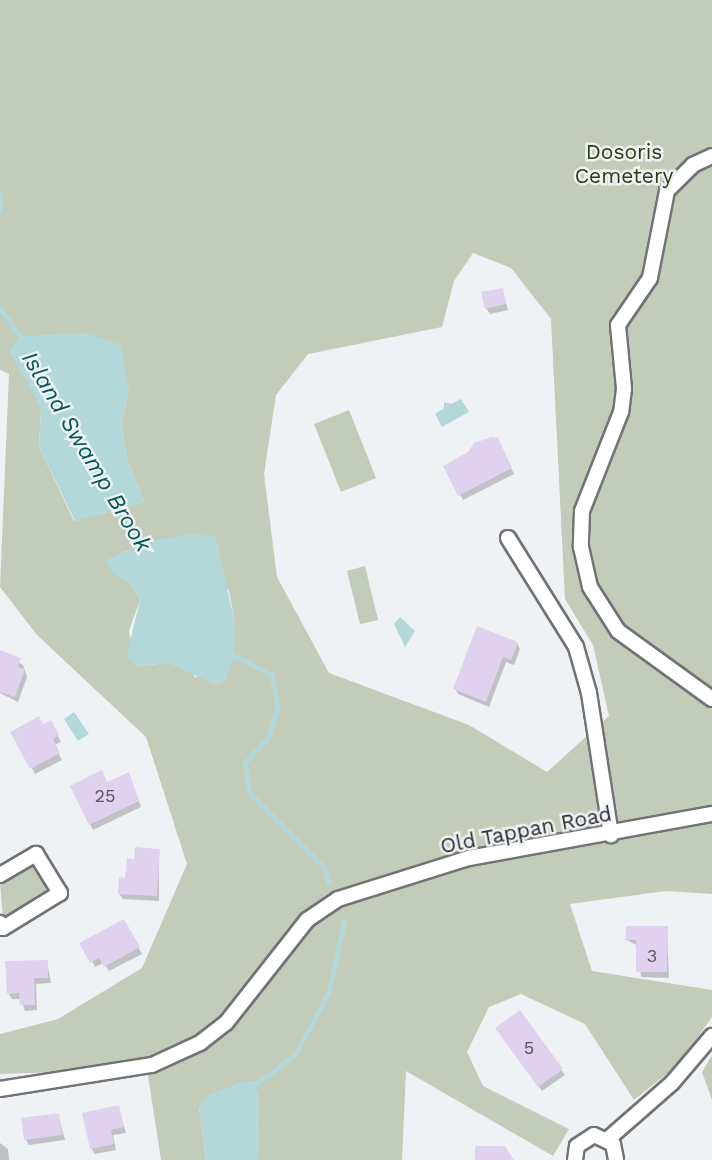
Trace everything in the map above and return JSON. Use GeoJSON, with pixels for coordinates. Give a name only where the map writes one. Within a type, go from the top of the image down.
{"type":"FeatureCollection","features":[{"type":"Feature","properties":{"kind":"street"},"geometry":{"type":"LineString","coordinates":[[712,156],[693,165],[667,191],[650,278],[618,325],[624,389],[621,412],[582,511],[581,547],[590,587],[618,631],[712,699]]}},
{"type":"Feature","properties":{"kind":"street"},"geometry":{"type":"LineString","coordinates":[[508,538],[576,647],[589,693],[611,835]]}},
{"type":"Feature","properties":{"kind":"street","name":"Old Tappan Road"},"geometry":{"type":"LineString","coordinates":[[0,1089],[152,1065],[200,1043],[226,1023],[307,920],[338,899],[469,858],[611,835],[712,814]]}},
{"type":"Feature","properties":{"kind":"street"},"geometry":{"type":"LineString","coordinates":[[0,923],[3,928],[61,894],[37,854],[3,868]]}},
{"type":"Feature","properties":{"kind":"street"},"geometry":{"type":"LineString","coordinates":[[608,1139],[673,1083],[712,1036]]}},
{"type":"Feature","properties":{"kind":"street"},"geometry":{"type":"LineString","coordinates":[[575,1160],[582,1140],[594,1135],[608,1139],[616,1150],[617,1160]]}},
{"type":"Feature","properties":{"kind":"green space","name":"Dosoris Cemetery"},"geometry":{"type":"Polygon","coordinates":[[[0,0],[712,0],[712,894],[666,891],[570,904],[592,971],[712,990],[712,1017],[679,1064],[634,1100],[585,1024],[521,994],[489,1007],[467,1052],[483,1086],[569,1129],[553,1156],[406,1071],[402,1160],[257,1160],[258,1099],[253,1081],[244,1082],[199,1108],[206,1160],[161,1160],[147,1069],[0,1074],[0,1034],[58,1019],[142,968],[187,864],[146,737],[37,635],[0,587],[9,374],[0,370],[0,0]],[[473,253],[454,281],[442,327],[308,354],[276,395],[264,474],[277,577],[329,673],[469,725],[547,772],[609,716],[593,645],[565,599],[551,319],[511,268],[473,253]],[[29,383],[41,409],[39,447],[74,521],[144,502],[128,461],[121,425],[129,390],[29,383]],[[158,540],[141,550],[122,552],[129,582],[140,600],[129,631],[136,666],[168,663],[189,669],[196,678],[234,619],[229,590],[158,540]]]}},
{"type":"Feature","properties":{"kind":"green space"},"geometry":{"type":"Polygon","coordinates":[[[349,410],[376,478],[341,492],[314,424],[349,410]]]}},
{"type":"Feature","properties":{"kind":"green space"},"geometry":{"type":"Polygon","coordinates":[[[365,566],[378,620],[360,624],[347,571],[365,566]]]}},
{"type":"Feature","properties":{"kind":"green space"},"geometry":{"type":"Polygon","coordinates":[[[28,866],[38,868],[47,892],[3,918],[0,883],[28,866]]]}},
{"type":"Feature","properties":{"kind":"green space"},"geometry":{"type":"Polygon","coordinates":[[[712,1055],[712,1100],[702,1072],[712,1055]]]}},
{"type":"Feature","properties":{"kind":"water"},"geometry":{"type":"Polygon","coordinates":[[[86,333],[121,345],[129,390],[121,425],[128,461],[144,502],[75,521],[39,447],[41,409],[9,350],[21,336],[86,333]]]}},
{"type":"Feature","properties":{"kind":"water"},"geometry":{"type":"Polygon","coordinates":[[[461,399],[469,412],[442,427],[435,414],[444,408],[444,402],[451,404],[461,399]]]}},
{"type":"Feature","properties":{"kind":"water"},"geometry":{"type":"Polygon","coordinates":[[[190,533],[216,537],[234,619],[234,657],[225,681],[216,685],[168,663],[136,666],[126,658],[140,600],[129,582],[113,574],[105,561],[122,552],[141,550],[158,540],[190,533]]]}},
{"type":"Feature","properties":{"kind":"water"},"geometry":{"type":"Polygon","coordinates":[[[400,617],[415,631],[405,647],[394,624],[400,617]]]}},
{"type":"Feature","properties":{"kind":"water"},"geometry":{"type":"Polygon","coordinates":[[[74,712],[89,734],[78,741],[64,719],[74,712]]]}},
{"type":"Feature","properties":{"kind":"water"},"geometry":{"type":"Polygon","coordinates":[[[244,1081],[253,1081],[258,1099],[257,1160],[206,1160],[199,1108],[209,1095],[244,1081]]]}},
{"type":"Feature","properties":{"kind":"building"},"geometry":{"type":"Polygon","coordinates":[[[503,288],[506,304],[485,309],[481,292],[503,288]]]}},
{"type":"Feature","properties":{"kind":"building"},"geometry":{"type":"Polygon","coordinates":[[[492,437],[498,438],[512,468],[458,496],[443,466],[468,452],[474,443],[492,437]]]}},
{"type":"Feature","properties":{"kind":"building"},"geometry":{"type":"Polygon","coordinates":[[[477,626],[518,642],[511,660],[503,657],[486,702],[453,689],[477,626]]]}},
{"type":"Feature","properties":{"kind":"building"},"geometry":{"type":"Polygon","coordinates":[[[0,650],[21,658],[18,667],[25,669],[15,697],[0,692],[0,650]]]}},
{"type":"Feature","properties":{"kind":"building"},"geometry":{"type":"Polygon","coordinates":[[[39,716],[43,724],[51,720],[59,735],[53,739],[60,753],[30,769],[10,732],[39,716]]]}},
{"type":"Feature","properties":{"kind":"building"},"geometry":{"type":"Polygon","coordinates":[[[102,770],[107,782],[129,772],[139,801],[89,825],[70,786],[102,770]]]}},
{"type":"Feature","properties":{"kind":"building"},"geometry":{"type":"Polygon","coordinates":[[[135,847],[160,849],[157,896],[118,894],[119,877],[125,878],[127,858],[134,859],[135,847]]]}},
{"type":"Feature","properties":{"kind":"building"},"geometry":{"type":"Polygon","coordinates":[[[124,919],[140,947],[104,967],[99,958],[90,963],[79,943],[124,919]]]}},
{"type":"Feature","properties":{"kind":"building"},"geometry":{"type":"Polygon","coordinates":[[[626,926],[668,926],[667,972],[636,972],[636,940],[625,940],[626,926]]]}},
{"type":"Feature","properties":{"kind":"building"},"geometry":{"type":"Polygon","coordinates":[[[48,960],[48,978],[34,978],[35,1005],[20,1005],[19,993],[7,994],[5,961],[48,960]]]}},
{"type":"Feature","properties":{"kind":"building"},"geometry":{"type":"Polygon","coordinates":[[[520,1010],[563,1069],[538,1087],[495,1028],[520,1010]]]}},
{"type":"Feature","properties":{"kind":"building"},"geometry":{"type":"Polygon","coordinates":[[[119,1105],[124,1127],[111,1130],[114,1144],[90,1149],[82,1113],[119,1105]]]}},
{"type":"Feature","properties":{"kind":"building"},"geometry":{"type":"Polygon","coordinates":[[[59,1113],[62,1135],[24,1140],[21,1118],[59,1113]]]}},
{"type":"Feature","properties":{"kind":"building"},"geometry":{"type":"Polygon","coordinates":[[[475,1146],[505,1146],[514,1160],[475,1160],[475,1146]]]}},
{"type":"Feature","properties":{"kind":"waterway","name":"Island Swamp Brook"},"geometry":{"type":"LineString","coordinates":[[0,195],[0,211]]}},
{"type":"Feature","properties":{"kind":"waterway","name":"Island Swamp Brook"},"geometry":{"type":"LineString","coordinates":[[0,308],[24,341]]}},
{"type":"Feature","properties":{"kind":"waterway","name":"Island Swamp Brook"},"geometry":{"type":"LineString","coordinates":[[122,505],[145,554]]}},
{"type":"Feature","properties":{"kind":"waterway","name":"Island Swamp Brook"},"geometry":{"type":"LineString","coordinates":[[230,653],[272,675],[278,707],[268,739],[245,763],[250,793],[324,867],[329,882]]}},
{"type":"Feature","properties":{"kind":"waterway","name":"Island Swamp Brook"},"geometry":{"type":"LineString","coordinates":[[251,1087],[295,1055],[328,994],[344,922]]}}]}
